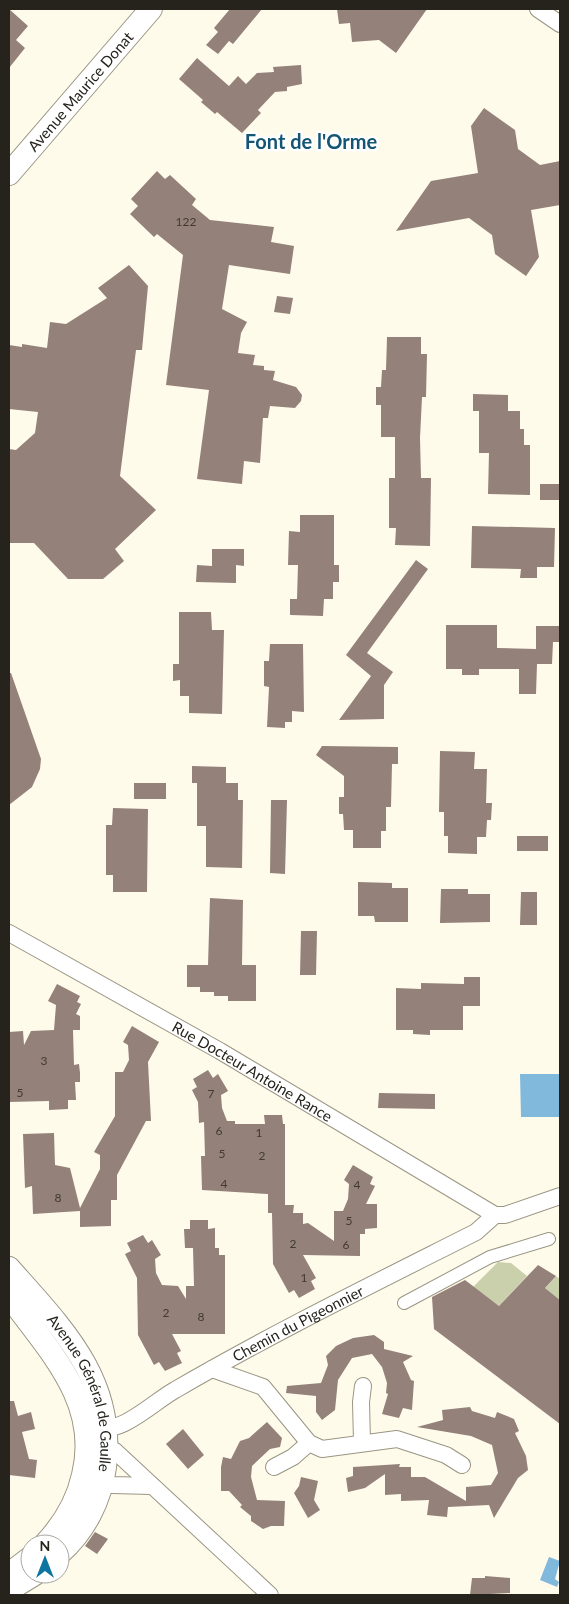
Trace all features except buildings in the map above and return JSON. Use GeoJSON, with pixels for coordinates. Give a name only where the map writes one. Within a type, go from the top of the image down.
{"type":"FeatureCollection","features":[{"type":"Feature","properties":{"kind":"main road","name":"Avenue Maurice Donat"},"geometry":{"type":"LineString","coordinates":[[9,174],[151,9]]}},
{"type":"Feature","properties":{"kind":"main road","name":"Avenue Général de Gaulle"},"geometry":{"type":"LineString","coordinates":[[9,1268],[56,1319],[77,1350],[98,1388],[104,1409],[97,1445],[71,1510],[53,1534]]}},
{"type":"Feature","properties":{"kind":"main road","name":"Avenue Général de Gaulle"},"geometry":{"type":"LineString","coordinates":[[9,1296],[50,1348],[81,1404],[88,1428],[97,1445],[103,1482],[93,1509],[82,1528],[70,1542]]}},
{"type":"Feature","properties":{"kind":"main road"},"geometry":{"type":"LineString","coordinates":[[9,1574],[20,1566]]}},
{"type":"Feature","properties":{"kind":"main road"},"geometry":{"type":"LineString","coordinates":[[9,1590],[20,1583]]}},
{"type":"Feature","properties":{"kind":"street"},"geometry":{"type":"LineString","coordinates":[[538,9],[560,24]]}},
{"type":"Feature","properties":{"kind":"street","name":"Rue Docteur Antoine Rance"},"geometry":{"type":"LineString","coordinates":[[9,933],[220,1051],[494,1215]]}},
{"type":"Feature","properties":{"kind":"street"},"geometry":{"type":"LineString","coordinates":[[494,1215],[505,1215],[560,1196]]}},
{"type":"Feature","properties":{"kind":"street","name":"Chemin du Pigeonnier"},"geometry":{"type":"LineString","coordinates":[[97,1445],[157,1400],[212,1369],[476,1232],[494,1215]]}},
{"type":"Feature","properties":{"kind":"street"},"geometry":{"type":"LineString","coordinates":[[404,1303],[490,1257],[549,1239]]}},
{"type":"Feature","properties":{"kind":"street"},"geometry":{"type":"LineString","coordinates":[[212,1369],[263,1387],[309,1443],[322,1449],[362,1442],[397,1439],[446,1455],[462,1465]]}},
{"type":"Feature","properties":{"kind":"street"},"geometry":{"type":"LineString","coordinates":[[362,1442],[361,1402],[363,1386]]}},
{"type":"Feature","properties":{"kind":"street"},"geometry":{"type":"LineString","coordinates":[[274,1467],[293,1458],[309,1443]]}},
{"type":"Feature","properties":{"kind":"street"},"geometry":{"type":"LineString","coordinates":[[97,1445],[115,1451],[270,1595]]}},
{"type":"Feature","properties":{"kind":"street"},"geometry":{"type":"LineString","coordinates":[[103,1482],[112,1485],[152,1486]]}},
{"type":"Feature","properties":{"kind":"green space"},"geometry":{"type":"Polygon","coordinates":[[[498,1262],[511,1263],[527,1276],[499,1306],[473,1287],[498,1262]]]}},
{"type":"Feature","properties":{"kind":"green space"},"geometry":{"type":"Polygon","coordinates":[[[556,1276],[560,1279],[560,1300],[545,1288],[556,1276]]]}},
{"type":"Feature","properties":{"kind":"water"},"geometry":{"type":"Polygon","coordinates":[[[520,1074],[560,1074],[560,1117],[521,1117],[520,1074]]]}},
{"type":"Feature","properties":{"kind":"water"},"geometry":{"type":"Polygon","coordinates":[[[549,1557],[560,1561],[555,1579],[559,1582],[557,1587],[540,1580],[549,1557]]]}},
{"type":"Feature","properties":{"kind":"district","name":"Font de l'Orme"},"geometry":{"type":"Point","coordinates":[311,141]}}]}
